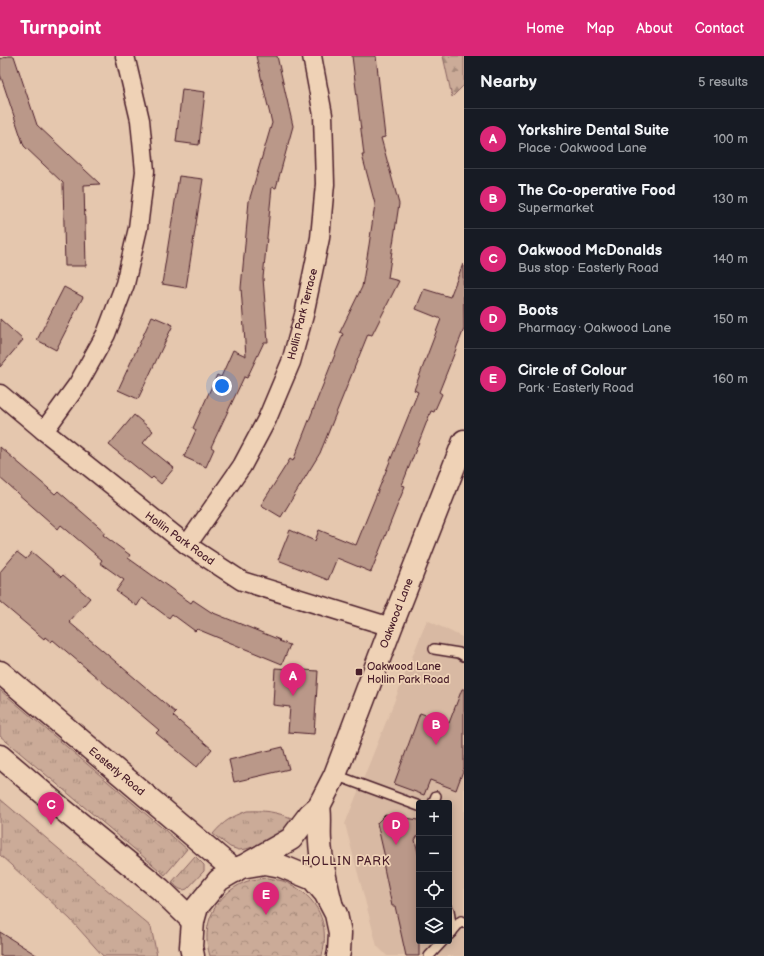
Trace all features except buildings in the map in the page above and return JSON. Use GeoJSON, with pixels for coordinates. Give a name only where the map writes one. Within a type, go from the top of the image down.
{"type":"FeatureCollection","features":[{"type":"Feature","properties":{"kind":"main road","name":"Oakwood Lane"},"geometry":{"type":"LineString","coordinates":[[238,869],[291,839],[318,806],[335,775],[464,441]]}},
{"type":"Feature","properties":{"kind":"main road","name":"Easterly Road"},"geometry":{"type":"LineString","coordinates":[[0,672],[238,869]]}},
{"type":"Feature","properties":{"kind":"main road"},"geometry":{"type":"LineString","coordinates":[[0,756],[160,889],[193,921]]}},
{"type":"Feature","properties":{"kind":"main road"},"geometry":{"type":"LineString","coordinates":[[318,806],[321,817],[320,840],[322,861],[330,903]]}},
{"type":"Feature","properties":{"kind":"main road"},"geometry":{"type":"LineString","coordinates":[[193,956],[191,947],[193,921],[197,907],[219,880],[238,869],[265,863],[281,866],[313,879],[325,893],[336,914],[340,933],[340,955]]}},
{"type":"Feature","properties":{"kind":"street"},"geometry":{"type":"LineString","coordinates":[[44,431],[78,384],[106,334],[125,284],[138,228],[144,171],[140,120],[125,56]]}},
{"type":"Feature","properties":{"kind":"street","name":"Hollin Park Terrace"},"geometry":{"type":"LineString","coordinates":[[187,546],[242,466],[267,419],[291,362],[304,315],[320,238],[325,184],[323,115],[312,56]]}},
{"type":"Feature","properties":{"kind":"street","name":"Hollin Park Road"},"geometry":{"type":"LineString","coordinates":[[0,394],[187,546],[242,581],[391,627]]}},
{"type":"Feature","properties":{"kind":"lane"},"geometry":{"type":"LineString","coordinates":[[434,649],[464,656]]}},
{"type":"Feature","properties":{"kind":"lane"},"geometry":{"type":"LineString","coordinates":[[335,775],[416,805]]}},
{"type":"Feature","properties":{"kind":"lane"},"geometry":{"type":"LineString","coordinates":[[452,931],[461,921],[464,923]]}},
{"type":"Feature","properties":{"kind":"lane"},"geometry":{"type":"LineString","coordinates":[[429,956],[440,944]]}},
{"type":"Feature","properties":{"kind":"shaded area"},"geometry":{"type":"Polygon","coordinates":[[[427,620],[464,638],[464,956],[387,956],[377,946],[345,824],[427,620]]]}},
{"type":"Feature","properties":{"kind":"green space"},"geometry":{"type":"Polygon","coordinates":[[[443,56],[464,56],[464,85],[452,97],[443,56]]]}},
{"type":"Feature","properties":{"kind":"green space"},"geometry":{"type":"Polygon","coordinates":[[[0,690],[187,849],[165,875],[0,736],[0,690]]]}},
{"type":"Feature","properties":{"kind":"green space"},"geometry":{"type":"Polygon","coordinates":[[[0,799],[151,927],[157,956],[103,956],[70,919],[0,855],[0,799]]]}},
{"type":"Feature","properties":{"kind":"green space"},"geometry":{"type":"Polygon","coordinates":[[[247,811],[275,813],[301,822],[277,840],[239,850],[230,847],[213,834],[228,820],[247,811]]]}},
{"type":"Feature","properties":{"kind":"green space"},"geometry":{"type":"Polygon","coordinates":[[[195,856],[204,865],[204,871],[187,889],[182,890],[172,882],[195,856]]]}},
{"type":"Feature","properties":{"kind":"green space"},"geometry":{"type":"Polygon","coordinates":[[[267,878],[288,883],[307,896],[314,904],[323,923],[324,944],[322,956],[210,956],[207,944],[207,933],[212,912],[218,903],[234,888],[245,882],[267,878]]]}},
{"type":"Feature","properties":{"kind":"place","name":"Oakwood Lane Hollin Park Road"},"geometry":{"type":"Point","coordinates":[359,672]}},
{"type":"Feature","properties":{"kind":"place","name":"Yorkshire Dental Suite"},"geometry":{"type":"Point","coordinates":[293,696]}},
{"type":"Feature","properties":{"kind":"place","name":"The Co-operative Food"},"geometry":{"type":"Point","coordinates":[436,745]}},
{"type":"Feature","properties":{"kind":"place","name":"Oakwood McDonalds"},"geometry":{"type":"Point","coordinates":[51,825]}},
{"type":"Feature","properties":{"kind":"place","name":"Boots"},"geometry":{"type":"Point","coordinates":[396,845]}},
{"type":"Feature","properties":{"kind":"place","name":"Circle of Colour"},"geometry":{"type":"Point","coordinates":[266,915]}},
{"type":"Feature","properties":{"kind":"district","name":"HOLLIN PARK"},"geometry":{"type":"Point","coordinates":[346,861]}}]}
